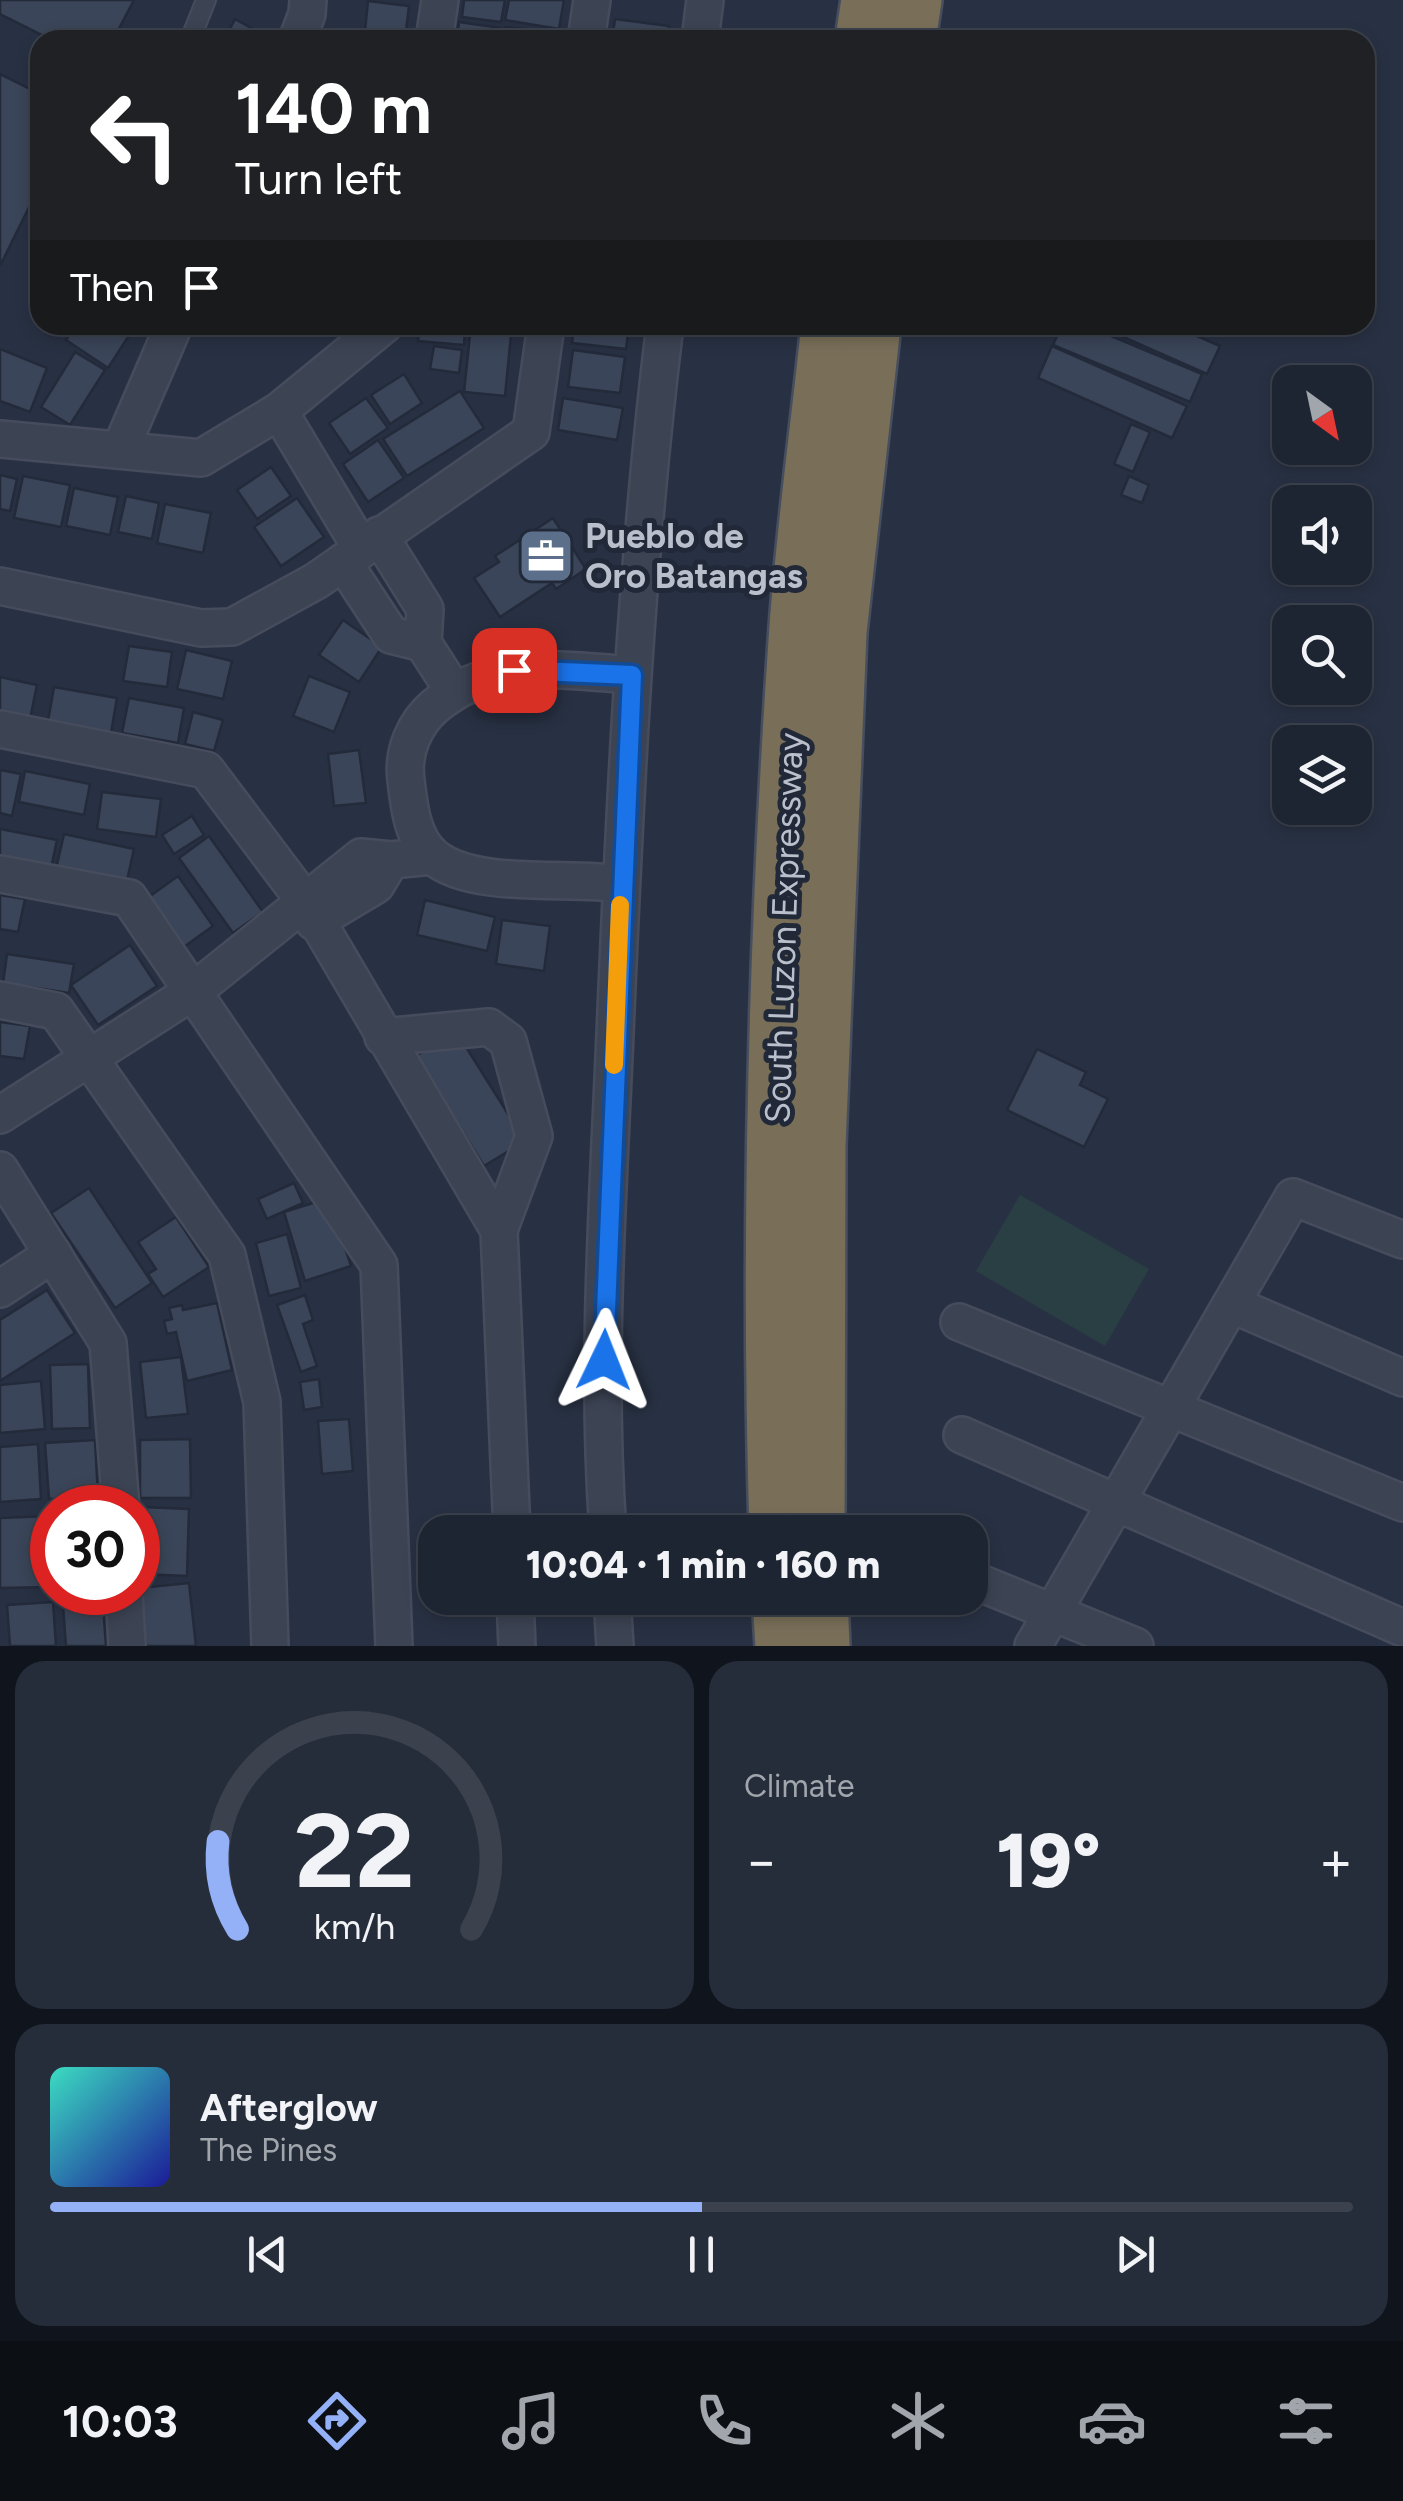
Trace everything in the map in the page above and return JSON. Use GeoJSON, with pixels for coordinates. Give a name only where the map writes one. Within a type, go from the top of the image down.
{"type":"FeatureCollection","features":[{"type":"Feature","properties":{"kind":"highway"},"geometry":{"type":"LineString","coordinates":[[864,30],[868,0]]}},
{"type":"Feature","properties":{"kind":"highway"},"geometry":{"type":"LineString","coordinates":[[910,30],[914,0]]}},
{"type":"Feature","properties":{"kind":"highway","name":"South Luzon Expressway"},"geometry":{"type":"LineString","coordinates":[[776,1515],[771,1346],[778,1027],[796,639],[828,335]]}},
{"type":"Feature","properties":{"kind":"highway","name":"South Luzon Expressway"},"geometry":{"type":"LineString","coordinates":[[818,1515],[818,1146],[839,632],[872,335]]}},
{"type":"Feature","properties":{"kind":"highway"},"geometry":{"type":"LineString","coordinates":[[781,1615],[783,1646]]}},
{"type":"Feature","properties":{"kind":"highway"},"geometry":{"type":"LineString","coordinates":[[821,1615],[822,1646]]}},
{"type":"Feature","properties":{"kind":"street"},"geometry":{"type":"LineString","coordinates":[[301,30],[308,14],[308,0]]}},
{"type":"Feature","properties":{"kind":"street"},"geometry":{"type":"LineString","coordinates":[[436,30],[440,0]]}},
{"type":"Feature","properties":{"kind":"street"},"geometry":{"type":"LineString","coordinates":[[588,30],[592,0]]}},
{"type":"Feature","properties":{"kind":"street"},"geometry":{"type":"LineString","coordinates":[[701,30],[705,0]]}},
{"type":"Feature","properties":{"kind":"street"},"geometry":{"type":"LineString","coordinates":[[122,448],[170,335]]}},
{"type":"Feature","properties":{"kind":"street"},"geometry":{"type":"LineString","coordinates":[[0,439],[200,458],[279,410],[372,335]]}},
{"type":"Feature","properties":{"kind":"street"},"geometry":{"type":"LineString","coordinates":[[0,586],[201,628],[232,628],[361,548],[531,432],[545,335]]}},
{"type":"Feature","properties":{"kind":"street"},"geometry":{"type":"LineString","coordinates":[[607,1515],[601,1437],[621,884],[632,675],[664,335]]}},
{"type":"Feature","properties":{"kind":"street"},"geometry":{"type":"LineString","coordinates":[[279,410],[361,548],[425,609],[423,643],[453,690]]}},
{"type":"Feature","properties":{"kind":"street"},"geometry":{"type":"LineString","coordinates":[[432,856],[412,822],[404,771],[416,722],[453,690],[490,673],[522,670],[632,675]]}},
{"type":"Feature","properties":{"kind":"street"},"geometry":{"type":"LineString","coordinates":[[0,729],[206,770],[311,913],[499,1230]]}},
{"type":"Feature","properties":{"kind":"street"},"geometry":{"type":"LineString","coordinates":[[0,1115],[311,913],[336,873],[361,857],[390,860],[432,856],[480,875],[621,884]]}},
{"type":"Feature","properties":{"kind":"street"},"geometry":{"type":"LineString","coordinates":[[0,874],[129,898],[380,1265],[394,1646]]}},
{"type":"Feature","properties":{"kind":"street"},"geometry":{"type":"LineString","coordinates":[[0,1000],[56,1011],[227,1255],[262,1402],[270,1646]]}},
{"type":"Feature","properties":{"kind":"street"},"geometry":{"type":"LineString","coordinates":[[383,1037],[489,1027],[508,1041],[534,1136],[499,1230],[511,1515]]}},
{"type":"Feature","properties":{"kind":"street"},"geometry":{"type":"LineString","coordinates":[[0,1170],[108,1343],[119,1485]]}},
{"type":"Feature","properties":{"kind":"street"},"geometry":{"type":"LineString","coordinates":[[1033,1646],[1293,1197],[1402,1236]]}},
{"type":"Feature","properties":{"kind":"street"},"geometry":{"type":"LineString","coordinates":[[0,1289],[52,1254]]}},
{"type":"Feature","properties":{"kind":"street"},"geometry":{"type":"LineString","coordinates":[[1231,1304],[1403,1378]]}},
{"type":"Feature","properties":{"kind":"street"},"geometry":{"type":"LineString","coordinates":[[959,1322],[1403,1503]]}},
{"type":"Feature","properties":{"kind":"street"},"geometry":{"type":"LineString","coordinates":[[962,1434],[1403,1628]]}},
{"type":"Feature","properties":{"kind":"street"},"geometry":{"type":"LineString","coordinates":[[988,1586],[1135,1646]]}},
{"type":"Feature","properties":{"kind":"street"},"geometry":{"type":"LineString","coordinates":[[125,1615],[127,1646]]}},
{"type":"Feature","properties":{"kind":"street"},"geometry":{"type":"LineString","coordinates":[[515,1615],[517,1646]]}},
{"type":"Feature","properties":{"kind":"street"},"geometry":{"type":"LineString","coordinates":[[613,1615],[616,1646]]}},
{"type":"Feature","properties":{"kind":"lane"},"geometry":{"type":"LineString","coordinates":[[194,30],[206,0]]}},
{"type":"Feature","properties":{"kind":"green space"},"geometry":{"type":"Polygon","coordinates":[[[1020,1195],[1149,1269],[1105,1346],[976,1271],[1020,1195]]]}},
{"type":"Feature","properties":{"kind":"building"},"geometry":{"type":"Polygon","coordinates":[[[0,0],[134,0],[118,30],[32,30],[0,14],[0,0]]]}},
{"type":"Feature","properties":{"kind":"building"},"geometry":{"type":"Polygon","coordinates":[[[464,0],[505,0],[501,22],[462,17],[464,0]]]}},
{"type":"Feature","properties":{"kind":"building"},"geometry":{"type":"Polygon","coordinates":[[[509,0],[564,0],[559,29],[505,20],[509,0]]]}},
{"type":"Feature","properties":{"kind":"building"},"geometry":{"type":"Polygon","coordinates":[[[368,1],[409,6],[406,30],[365,30],[368,1]]]}},
{"type":"Feature","properties":{"kind":"building"},"geometry":{"type":"Polygon","coordinates":[[[235,19],[255,30],[229,30],[235,19]]]}},
{"type":"Feature","properties":{"kind":"building"},"geometry":{"type":"Polygon","coordinates":[[[615,19],[669,26],[668,30],[613,30],[615,19]]]}},
{"type":"Feature","properties":{"kind":"building"},"geometry":{"type":"Polygon","coordinates":[[[459,22],[501,28],[501,30],[458,30],[459,22]]]}},
{"type":"Feature","properties":{"kind":"building"},"geometry":{"type":"Polygon","coordinates":[[[0,74],[30,89],[30,205],[0,266],[0,74]]]}},
{"type":"Feature","properties":{"kind":"building"},"geometry":{"type":"Polygon","coordinates":[[[69,335],[129,335],[108,368],[66,340],[69,335]]]}},
{"type":"Feature","properties":{"kind":"building"},"geometry":{"type":"Polygon","coordinates":[[[419,335],[464,335],[464,345],[418,341],[419,335]]]}},
{"type":"Feature","properties":{"kind":"building"},"geometry":{"type":"Polygon","coordinates":[[[470,335],[511,335],[505,396],[464,392],[470,335]]]}},
{"type":"Feature","properties":{"kind":"building"},"geometry":{"type":"Polygon","coordinates":[[[573,335],[628,335],[626,349],[572,343],[573,335]]]}},
{"type":"Feature","properties":{"kind":"building"},"geometry":{"type":"Polygon","coordinates":[[[1058,335],[1109,335],[1202,374],[1190,402],[1053,345],[1058,335]]]}},
{"type":"Feature","properties":{"kind":"building"},"geometry":{"type":"Polygon","coordinates":[[[1119,335],[1195,335],[1220,346],[1207,374],[1119,335]]]}},
{"type":"Feature","properties":{"kind":"building"},"geometry":{"type":"Polygon","coordinates":[[[434,346],[462,350],[459,373],[430,369],[434,346]]]}},
{"type":"Feature","properties":{"kind":"building"},"geometry":{"type":"Polygon","coordinates":[[[1052,346],[1187,406],[1172,438],[1038,378],[1052,346]]]}},
{"type":"Feature","properties":{"kind":"building"},"geometry":{"type":"Polygon","coordinates":[[[0,349],[47,368],[30,412],[0,401],[0,349]]]}},
{"type":"Feature","properties":{"kind":"building"},"geometry":{"type":"Polygon","coordinates":[[[573,350],[625,357],[620,393],[568,387],[573,350]]]}},
{"type":"Feature","properties":{"kind":"building"},"geometry":{"type":"Polygon","coordinates":[[[75,352],[105,370],[70,425],[41,407],[75,352]]]}},
{"type":"Feature","properties":{"kind":"building"},"geometry":{"type":"Polygon","coordinates":[[[404,374],[422,403],[390,424],[371,395],[404,374]]]}},
{"type":"Feature","properties":{"kind":"building"},"geometry":{"type":"Polygon","coordinates":[[[460,391],[484,428],[407,476],[383,439],[460,391]]]}},
{"type":"Feature","properties":{"kind":"building"},"geometry":{"type":"Polygon","coordinates":[[[366,398],[388,428],[350,454],[329,423],[366,398]]]}},
{"type":"Feature","properties":{"kind":"building"},"geometry":{"type":"Polygon","coordinates":[[[563,398],[623,408],[617,440],[558,430],[563,398]]]}},
{"type":"Feature","properties":{"kind":"building"},"geometry":{"type":"Polygon","coordinates":[[[1131,424],[1150,432],[1133,472],[1114,464],[1131,424]]]}},
{"type":"Feature","properties":{"kind":"building"},"geometry":{"type":"Polygon","coordinates":[[[378,440],[404,478],[368,502],[343,464],[378,440]]]}},
{"type":"Feature","properties":{"kind":"building"},"geometry":{"type":"Polygon","coordinates":[[[271,467],[291,496],[257,519],[237,490],[271,467]]]}},
{"type":"Feature","properties":{"kind":"building"},"geometry":{"type":"Polygon","coordinates":[[[0,475],[17,479],[10,511],[0,509],[0,475]]]}},
{"type":"Feature","properties":{"kind":"building"},"geometry":{"type":"Polygon","coordinates":[[[23,476],[70,485],[61,527],[14,518],[23,476]]]}},
{"type":"Feature","properties":{"kind":"building"},"geometry":{"type":"Polygon","coordinates":[[[1129,476],[1149,485],[1142,503],[1121,495],[1129,476]]]}},
{"type":"Feature","properties":{"kind":"building"},"geometry":{"type":"Polygon","coordinates":[[[74,488],[118,497],[110,535],[66,526],[74,488]]]}},
{"type":"Feature","properties":{"kind":"building"},"geometry":{"type":"Polygon","coordinates":[[[126,496],[159,503],[152,539],[118,532],[126,496]]]}},
{"type":"Feature","properties":{"kind":"building"},"geometry":{"type":"Polygon","coordinates":[[[297,498],[324,537],[281,566],[254,527],[297,498]]]}},
{"type":"Feature","properties":{"kind":"building"},"geometry":{"type":"Polygon","coordinates":[[[165,504],[211,513],[203,553],[157,543],[165,504]]]}},
{"type":"Feature","properties":{"kind":"building"},"geometry":{"type":"Polygon","coordinates":[[[553,518],[586,569],[556,589],[552,583],[500,617],[474,578],[499,562],[495,556],[553,518]]]}},
{"type":"Feature","properties":{"kind":"building"},"geometry":{"type":"Polygon","coordinates":[[[343,620],[382,647],[359,682],[319,655],[343,620]]]}},
{"type":"Feature","properties":{"kind":"building"},"geometry":{"type":"Polygon","coordinates":[[[129,646],[172,652],[167,687],[123,681],[129,646]]]}},
{"type":"Feature","properties":{"kind":"building"},"geometry":{"type":"Polygon","coordinates":[[[186,650],[232,661],[223,699],[177,689],[186,650]]]}},
{"type":"Feature","properties":{"kind":"building"},"geometry":{"type":"Polygon","coordinates":[[[309,676],[350,692],[334,732],[293,716],[309,676]]]}},
{"type":"Feature","properties":{"kind":"building"},"geometry":{"type":"Polygon","coordinates":[[[0,677],[37,685],[30,719],[0,713],[0,677]]]}},
{"type":"Feature","properties":{"kind":"building"},"geometry":{"type":"Polygon","coordinates":[[[54,687],[117,698],[111,733],[48,721],[54,687]]]}},
{"type":"Feature","properties":{"kind":"building"},"geometry":{"type":"Polygon","coordinates":[[[129,698],[184,708],[178,743],[122,733],[129,698]]]}},
{"type":"Feature","properties":{"kind":"building"},"geometry":{"type":"Polygon","coordinates":[[[193,712],[223,720],[214,751],[185,744],[193,712]]]}},
{"type":"Feature","properties":{"kind":"building"},"geometry":{"type":"Polygon","coordinates":[[[359,750],[366,803],[334,806],[328,754],[359,750]]]}},
{"type":"Feature","properties":{"kind":"building"},"geometry":{"type":"Polygon","coordinates":[[[0,770],[21,774],[12,816],[0,813],[0,770]]]}},
{"type":"Feature","properties":{"kind":"building"},"geometry":{"type":"Polygon","coordinates":[[[25,771],[90,784],[84,815],[19,802],[25,771]]]}},
{"type":"Feature","properties":{"kind":"building"},"geometry":{"type":"Polygon","coordinates":[[[102,792],[161,799],[156,837],[97,829],[102,792]]]}},
{"type":"Feature","properties":{"kind":"building"},"geometry":{"type":"Polygon","coordinates":[[[192,816],[204,835],[174,854],[162,835],[192,816]]]}},
{"type":"Feature","properties":{"kind":"building"},"geometry":{"type":"Polygon","coordinates":[[[0,829],[57,840],[50,873],[0,863],[0,829]]]}},
{"type":"Feature","properties":{"kind":"building"},"geometry":{"type":"Polygon","coordinates":[[[64,834],[134,849],[126,885],[56,869],[64,834]]]}},
{"type":"Feature","properties":{"kind":"building"},"geometry":{"type":"Polygon","coordinates":[[[209,836],[263,912],[233,933],[179,858],[209,836]]]}},
{"type":"Feature","properties":{"kind":"building"},"geometry":{"type":"Polygon","coordinates":[[[178,876],[213,926],[181,949],[146,899],[178,876]]]}},
{"type":"Feature","properties":{"kind":"building"},"geometry":{"type":"Polygon","coordinates":[[[0,895],[25,899],[18,932],[0,929],[0,895]]]}},
{"type":"Feature","properties":{"kind":"building"},"geometry":{"type":"Polygon","coordinates":[[[425,900],[495,917],[487,951],[417,935],[425,900]]]}},
{"type":"Feature","properties":{"kind":"building"},"geometry":{"type":"Polygon","coordinates":[[[502,920],[550,926],[544,971],[496,964],[502,920]]]}},
{"type":"Feature","properties":{"kind":"building"},"geometry":{"type":"Polygon","coordinates":[[[130,945],[157,986],[98,1025],[71,985],[130,945]]]}},
{"type":"Feature","properties":{"kind":"building"},"geometry":{"type":"Polygon","coordinates":[[[7,954],[74,964],[69,993],[3,983],[7,954]]]}},
{"type":"Feature","properties":{"kind":"building"},"geometry":{"type":"Polygon","coordinates":[[[0,1022],[30,1026],[24,1059],[0,1056],[0,1022]]]}},
{"type":"Feature","properties":{"kind":"building"},"geometry":{"type":"Polygon","coordinates":[[[456,1031],[525,1141],[484,1166],[416,1056],[456,1031]]]}},
{"type":"Feature","properties":{"kind":"building"},"geometry":{"type":"Polygon","coordinates":[[[1037,1049],[1086,1072],[1080,1085],[1108,1099],[1084,1147],[1007,1110],[1037,1049]]]}},
{"type":"Feature","properties":{"kind":"building"},"geometry":{"type":"Polygon","coordinates":[[[294,1183],[303,1203],[267,1219],[258,1199],[294,1183]]]}},
{"type":"Feature","properties":{"kind":"building"},"geometry":{"type":"Polygon","coordinates":[[[89,1188],[152,1283],[115,1308],[51,1213],[89,1188]]]}},
{"type":"Feature","properties":{"kind":"building"},"geometry":{"type":"Polygon","coordinates":[[[329,1198],[351,1266],[305,1281],[284,1212],[329,1198]]]}},
{"type":"Feature","properties":{"kind":"building"},"geometry":{"type":"Polygon","coordinates":[[[176,1217],[209,1267],[163,1297],[148,1274],[156,1269],[138,1242],[176,1217]]]}},
{"type":"Feature","properties":{"kind":"building"},"geometry":{"type":"Polygon","coordinates":[[[287,1234],[301,1288],[269,1296],[256,1243],[287,1234]]]}},
{"type":"Feature","properties":{"kind":"building"},"geometry":{"type":"Polygon","coordinates":[[[47,1290],[75,1333],[0,1381],[0,1320],[47,1290]]]}},
{"type":"Feature","properties":{"kind":"building"},"geometry":{"type":"Polygon","coordinates":[[[305,1295],[313,1320],[303,1324],[317,1366],[301,1372],[277,1305],[305,1295]]]}},
{"type":"Feature","properties":{"kind":"building"},"geometry":{"type":"Polygon","coordinates":[[[217,1303],[232,1370],[187,1381],[176,1332],[167,1334],[164,1321],[172,1319],[169,1308],[182,1305],[183,1310],[217,1303]]]}},
{"type":"Feature","properties":{"kind":"building"},"geometry":{"type":"Polygon","coordinates":[[[181,1357],[188,1414],[146,1418],[140,1362],[181,1357]]]}},
{"type":"Feature","properties":{"kind":"building"},"geometry":{"type":"Polygon","coordinates":[[[88,1364],[90,1428],[52,1429],[50,1365],[88,1364]]]}},
{"type":"Feature","properties":{"kind":"building"},"geometry":{"type":"Polygon","coordinates":[[[319,1379],[322,1407],[304,1410],[300,1382],[319,1379]]]}},
{"type":"Feature","properties":{"kind":"building"},"geometry":{"type":"Polygon","coordinates":[[[41,1381],[45,1429],[0,1433],[0,1385],[41,1381]]]}},
{"type":"Feature","properties":{"kind":"building"},"geometry":{"type":"Polygon","coordinates":[[[349,1419],[353,1471],[322,1474],[318,1421],[349,1419]]]}},
{"type":"Feature","properties":{"kind":"building"},"geometry":{"type":"Polygon","coordinates":[[[190,1439],[191,1498],[160,1498],[160,1485],[140,1485],[140,1440],[190,1439]]]}},
{"type":"Feature","properties":{"kind":"building"},"geometry":{"type":"Polygon","coordinates":[[[95,1440],[97,1485],[48,1485],[45,1443],[95,1440]]]}},
{"type":"Feature","properties":{"kind":"building"},"geometry":{"type":"Polygon","coordinates":[[[38,1444],[40,1485],[30,1485],[30,1500],[0,1502],[0,1447],[38,1444]]]}},
{"type":"Feature","properties":{"kind":"building"},"geometry":{"type":"Polygon","coordinates":[[[160,1508],[189,1509],[187,1576],[160,1575],[160,1508]]]}},
{"type":"Feature","properties":{"kind":"building"},"geometry":{"type":"Polygon","coordinates":[[[30,1517],[30,1587],[0,1588],[0,1518],[30,1517]]]}},
{"type":"Feature","properties":{"kind":"building"},"geometry":{"type":"Polygon","coordinates":[[[189,1583],[196,1646],[145,1646],[142,1615],[160,1615],[160,1586],[189,1583]]]}},
{"type":"Feature","properties":{"kind":"building"},"geometry":{"type":"Polygon","coordinates":[[[30,1604],[30,1615],[54,1615],[56,1646],[10,1646],[7,1605],[30,1604]]]}},
{"type":"Feature","properties":{"kind":"building"},"geometry":{"type":"Polygon","coordinates":[[[64,1615],[104,1615],[106,1646],[66,1646],[64,1615]]]}},
{"type":"Feature","properties":{"kind":"slow traffic"},"geometry":{"type":"LineString","coordinates":[[614,1065],[620,905]]}},
{"type":"Feature","properties":{"kind":"place","name":"Pueblo de Oro Batangas"},"geometry":{"type":"Point","coordinates":[546,556]}},
{"type":"Feature","properties":{"kind":"route"},"geometry":{"type":"LineString","coordinates":[[514,670],[539,668],[632,675],[612,1090],[604,1360]]}}]}
